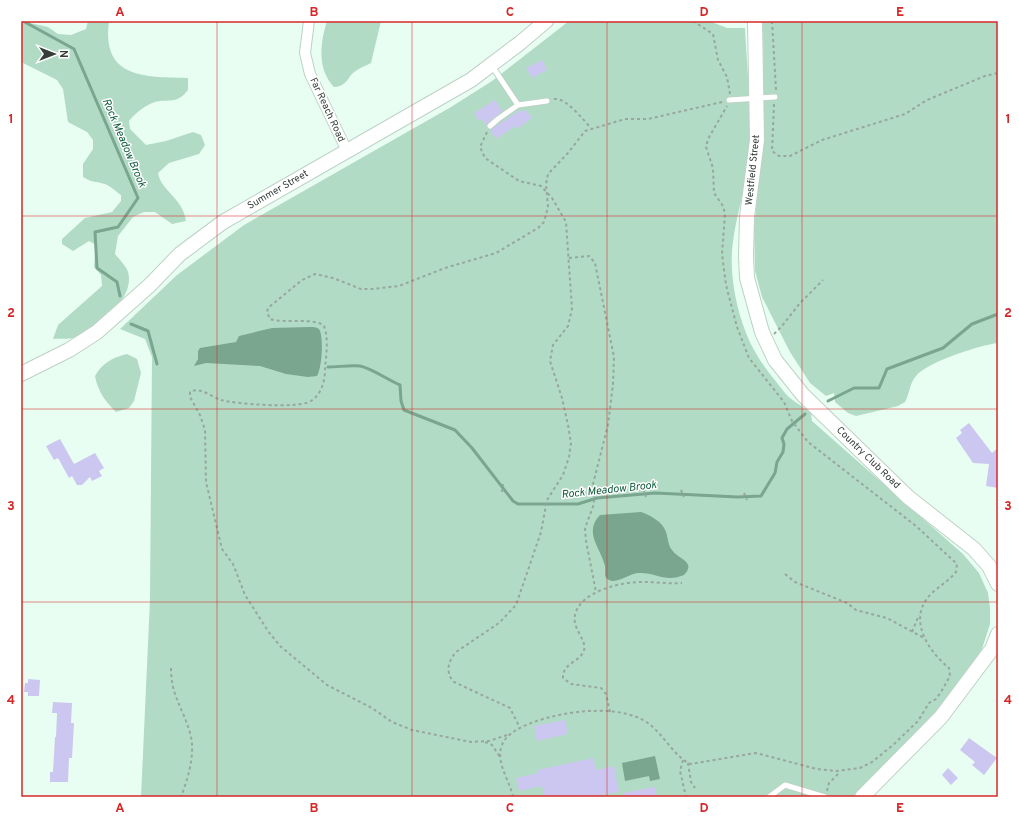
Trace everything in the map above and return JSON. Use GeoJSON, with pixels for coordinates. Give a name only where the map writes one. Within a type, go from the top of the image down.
{"type":"FeatureCollection","features":[{"type":"Feature","properties":{"kind":"street","name":"Far Reach Road"},"geometry":{"type":"LineString","coordinates":[[309,21],[305,54],[310,74],[346,151]]}},
{"type":"Feature","properties":{"kind":"street","name":"Summer Street"},"geometry":{"type":"LineString","coordinates":[[21,374],[69,350],[97,332],[150,285],[180,254],[223,222],[460,86],[491,65],[546,21]]}},
{"type":"Feature","properties":{"kind":"street","name":"Westfield Street"},"geometry":{"type":"LineString","coordinates":[[755,21],[757,140],[747,217],[746,256],[747,278],[758,317]]}},
{"type":"Feature","properties":{"kind":"street","name":"Country Club Road"},"geometry":{"type":"LineString","coordinates":[[758,317],[766,341],[775,360],[803,395],[908,496],[974,549],[989,566],[998,584]]}},
{"type":"Feature","properties":{"kind":"street"},"geometry":{"type":"LineString","coordinates":[[862,797],[941,717],[992,649],[998,634]]}},
{"type":"Feature","properties":{"kind":"lane"},"geometry":{"type":"LineString","coordinates":[[491,65],[518,105]]}},
{"type":"Feature","properties":{"kind":"lane"},"geometry":{"type":"LineString","coordinates":[[730,100],[775,97]]}},
{"type":"Feature","properties":{"kind":"lane"},"geometry":{"type":"LineString","coordinates":[[490,126],[498,118],[518,105],[547,101]]}},
{"type":"Feature","properties":{"kind":"lane"},"geometry":{"type":"LineString","coordinates":[[770,797],[785,785],[825,797]]}},
{"type":"Feature","properties":{"kind":"path"},"geometry":{"type":"LineString","coordinates":[[693,21],[713,34],[718,60],[726,77],[730,92],[730,100],[706,144],[713,168],[714,192],[723,206],[725,214],[722,245],[725,279],[737,326],[749,358],[784,402],[792,421],[808,442],[920,528],[957,564],[956,572],[930,595],[921,608],[912,632]]}},
{"type":"Feature","properties":{"kind":"path"},"geometry":{"type":"LineString","coordinates":[[772,21],[775,97],[772,151],[775,155],[785,156],[804,150],[822,140],[905,114],[927,100],[985,76],[998,73]]}},
{"type":"Feature","properties":{"kind":"path"},"geometry":{"type":"LineString","coordinates":[[547,101],[556,98],[561,100],[591,128]]}},
{"type":"Feature","properties":{"kind":"path"},"geometry":{"type":"LineString","coordinates":[[510,735],[482,742],[466,742],[412,730],[392,722],[372,708],[327,685],[285,651],[271,636],[245,595],[233,564],[222,549],[206,482],[205,430],[200,415],[190,397],[190,392],[198,390],[221,400],[258,405],[300,404],[312,400],[321,389],[325,374],[326,335],[324,326],[317,322],[273,320],[268,316],[268,308],[311,275],[325,275],[361,289],[372,289],[399,286],[445,268],[487,257],[512,244],[544,222],[548,207],[546,179],[551,169],[568,154],[581,134],[591,128],[625,119],[648,119],[730,100]]}},
{"type":"Feature","properties":{"kind":"path"},"geometry":{"type":"LineString","coordinates":[[490,126],[480,143],[480,151],[485,158],[519,181],[539,185],[546,192],[566,222],[572,303],[571,316],[566,330],[553,345],[550,361],[564,406],[568,425],[570,449],[563,475],[546,502],[541,532],[516,605],[504,619],[456,652],[450,658],[448,668],[449,676],[454,682],[510,708],[520,728]]}},
{"type":"Feature","properties":{"kind":"path"},"geometry":{"type":"LineString","coordinates":[[569,258],[589,256],[595,263],[614,357],[613,384],[608,424],[592,495],[594,502],[588,516],[585,535],[596,592]]}},
{"type":"Feature","properties":{"kind":"path"},"geometry":{"type":"LineString","coordinates":[[766,341],[782,326],[800,303],[823,280]]}},
{"type":"Feature","properties":{"kind":"path"},"geometry":{"type":"LineString","coordinates":[[502,492],[503,484]]}},
{"type":"Feature","properties":{"kind":"path"},"geometry":{"type":"LineString","coordinates":[[643,490],[646,497]]}},
{"type":"Feature","properties":{"kind":"path"},"geometry":{"type":"LineString","coordinates":[[681,490],[684,497]]}},
{"type":"Feature","properties":{"kind":"path"},"geometry":{"type":"LineString","coordinates":[[744,493],[747,500]]}},
{"type":"Feature","properties":{"kind":"path"},"geometry":{"type":"LineString","coordinates":[[784,574],[795,582],[847,603],[856,610],[887,618],[925,639]]}},
{"type":"Feature","properties":{"kind":"path"},"geometry":{"type":"LineString","coordinates":[[610,712],[606,694],[601,688],[571,684],[563,678],[566,667],[581,655],[584,649],[584,643],[575,624],[576,610],[579,604],[596,592],[636,582],[682,583]]}},
{"type":"Feature","properties":{"kind":"path"},"geometry":{"type":"LineString","coordinates":[[501,758],[502,743],[520,728],[537,721],[578,712],[610,712],[638,717],[650,724],[688,763],[696,764],[756,753],[817,769],[841,771],[860,768],[872,762],[905,735],[918,721],[929,703],[936,699],[950,676],[950,670],[925,639],[920,623],[921,608]]}},
{"type":"Feature","properties":{"kind":"path"},"geometry":{"type":"LineString","coordinates":[[171,668],[171,682],[191,734],[192,746],[192,756],[181,797]]}},
{"type":"Feature","properties":{"kind":"path"},"geometry":{"type":"LineString","coordinates":[[482,742],[492,745],[501,758],[513,797]]}},
{"type":"Feature","properties":{"kind":"path"},"geometry":{"type":"LineString","coordinates":[[684,760],[680,771],[686,797]]}},
{"type":"Feature","properties":{"kind":"path"},"geometry":{"type":"LineString","coordinates":[[688,763],[691,782],[696,788]]}},
{"type":"Feature","properties":{"kind":"path"},"geometry":{"type":"LineString","coordinates":[[825,797],[829,783],[841,771]]}},
{"type":"Feature","properties":{"kind":"shaded area"},"geometry":{"type":"Polygon","coordinates":[[[21,21],[48,27],[58,34],[71,35],[86,29],[88,21],[109,21],[108,40],[112,54],[119,64],[129,71],[142,75],[188,78],[188,90],[181,97],[176,100],[152,103],[143,108],[129,121],[130,129],[146,145],[166,141],[193,132],[201,135],[205,145],[199,154],[169,163],[158,173],[163,185],[181,206],[186,221],[172,224],[155,212],[144,212],[133,217],[118,236],[115,254],[128,272],[129,282],[126,292],[120,302],[103,319],[84,332],[70,338],[53,339],[58,325],[102,286],[101,275],[94,267],[96,245],[89,241],[73,251],[62,244],[62,239],[85,218],[112,212],[121,201],[121,195],[107,185],[90,181],[83,177],[83,164],[93,149],[93,140],[87,132],[68,122],[63,89],[57,80],[21,62],[21,21]]]}},
{"type":"Feature","properties":{"kind":"shaded area"},"geometry":{"type":"Polygon","coordinates":[[[327,21],[381,21],[371,63],[355,71],[344,83],[337,87],[334,87],[329,80],[322,64],[323,38],[327,21]]]}},
{"type":"Feature","properties":{"kind":"shaded area"},"geometry":{"type":"Polygon","coordinates":[[[569,21],[709,21],[727,28],[745,28],[750,128],[747,171],[734,232],[732,255],[733,282],[743,324],[756,354],[785,393],[811,413],[812,421],[963,554],[979,573],[988,593],[990,608],[990,624],[982,649],[954,693],[854,797],[141,797],[150,600],[152,357],[145,339],[120,329],[177,275],[244,225],[451,107],[492,81],[569,21]]]}},
{"type":"Feature","properties":{"kind":"shaded area"},"geometry":{"type":"Polygon","coordinates":[[[763,21],[998,21],[998,343],[954,355],[931,365],[916,376],[912,382],[905,402],[898,406],[856,416],[848,413],[835,402],[834,393],[826,396],[810,383],[790,352],[762,297],[755,271],[754,228],[764,128],[763,21]]]}},
{"type":"Feature","properties":{"kind":"shaded area"},"geometry":{"type":"Polygon","coordinates":[[[316,327],[319,329],[322,338],[321,359],[317,376],[308,377],[286,374],[260,366],[206,363],[194,366],[198,359],[198,351],[200,348],[236,342],[239,336],[272,328],[316,327]]]}},
{"type":"Feature","properties":{"kind":"shaded area"},"geometry":{"type":"Polygon","coordinates":[[[127,354],[137,359],[141,373],[134,401],[129,408],[116,412],[102,396],[95,376],[104,364],[117,357],[127,354]]]}},
{"type":"Feature","properties":{"kind":"shaded area"},"geometry":{"type":"Polygon","coordinates":[[[641,512],[656,519],[662,525],[667,534],[671,548],[687,564],[687,571],[684,575],[666,578],[645,573],[635,573],[616,581],[609,580],[606,577],[603,559],[593,534],[595,522],[600,515],[641,512]]]}},
{"type":"Feature","properties":{"kind":"shaded area"},"geometry":{"type":"Polygon","coordinates":[[[655,756],[660,779],[650,781],[649,776],[625,781],[622,763],[655,756]]]}},
{"type":"Feature","properties":{"kind":"building"},"geometry":{"type":"Polygon","coordinates":[[[542,60],[547,70],[532,78],[526,68],[542,60]]]}},
{"type":"Feature","properties":{"kind":"building"},"geometry":{"type":"Polygon","coordinates":[[[495,100],[502,111],[486,125],[482,119],[479,121],[474,113],[495,100]]]}},
{"type":"Feature","properties":{"kind":"building"},"geometry":{"type":"Polygon","coordinates":[[[520,110],[522,112],[526,110],[532,118],[517,129],[515,126],[496,139],[490,130],[520,110]]]}},
{"type":"Feature","properties":{"kind":"building"},"geometry":{"type":"Polygon","coordinates":[[[969,423],[992,453],[998,448],[998,488],[986,486],[989,464],[973,463],[956,438],[962,433],[960,430],[969,423]]]}},
{"type":"Feature","properties":{"kind":"building"},"geometry":{"type":"Polygon","coordinates":[[[60,439],[74,464],[95,453],[104,468],[99,471],[102,476],[92,481],[90,477],[82,485],[77,485],[72,476],[69,478],[58,458],[54,460],[46,446],[60,439]]]}},
{"type":"Feature","properties":{"kind":"building"},"geometry":{"type":"Polygon","coordinates":[[[28,679],[40,680],[39,696],[28,696],[28,692],[24,692],[25,683],[28,683],[28,679]]]}},
{"type":"Feature","properties":{"kind":"building"},"geometry":{"type":"Polygon","coordinates":[[[53,702],[72,703],[71,723],[74,723],[72,758],[69,758],[68,782],[50,782],[50,772],[53,772],[57,713],[52,713],[53,702]]]}},
{"type":"Feature","properties":{"kind":"building"},"geometry":{"type":"Polygon","coordinates":[[[565,720],[568,734],[537,741],[534,726],[565,720]]]}},
{"type":"Feature","properties":{"kind":"building"},"geometry":{"type":"Polygon","coordinates":[[[969,738],[997,758],[984,775],[972,765],[975,762],[960,750],[969,738]]]}},
{"type":"Feature","properties":{"kind":"building"},"geometry":{"type":"Polygon","coordinates":[[[593,758],[596,770],[614,766],[619,792],[591,797],[544,797],[542,786],[519,791],[516,778],[538,773],[538,770],[593,758]]]}},
{"type":"Feature","properties":{"kind":"building"},"geometry":{"type":"Polygon","coordinates":[[[948,768],[958,778],[951,785],[942,775],[948,768]]]}},
{"type":"Feature","properties":{"kind":"building"},"geometry":{"type":"Polygon","coordinates":[[[655,787],[657,797],[623,797],[623,793],[655,787]]]}},
{"type":"Feature","properties":{"kind":"waterway","name":"Rock Meadow Brook"},"geometry":{"type":"LineString","coordinates":[[23,21],[74,49],[138,198],[118,227],[95,232],[97,268],[117,282],[120,296]]}},
{"type":"Feature","properties":{"kind":"waterway","name":"Rock Meadow Brook"},"geometry":{"type":"LineString","coordinates":[[828,401],[854,388],[879,388],[887,369],[943,348],[972,324],[998,314]]}},
{"type":"Feature","properties":{"kind":"waterway","name":"Rock Meadow Brook"},"geometry":{"type":"LineString","coordinates":[[131,324],[148,331],[157,364]]}},
{"type":"Feature","properties":{"kind":"waterway","name":"Rock Meadow Brook"},"geometry":{"type":"LineString","coordinates":[[328,367],[360,366],[400,385],[401,401],[404,410],[455,430],[472,448],[513,501],[518,504],[578,504],[597,498],[655,493],[738,497],[761,496],[775,473],[777,462],[783,452],[784,444],[782,438],[787,429],[805,414]]}}]}
